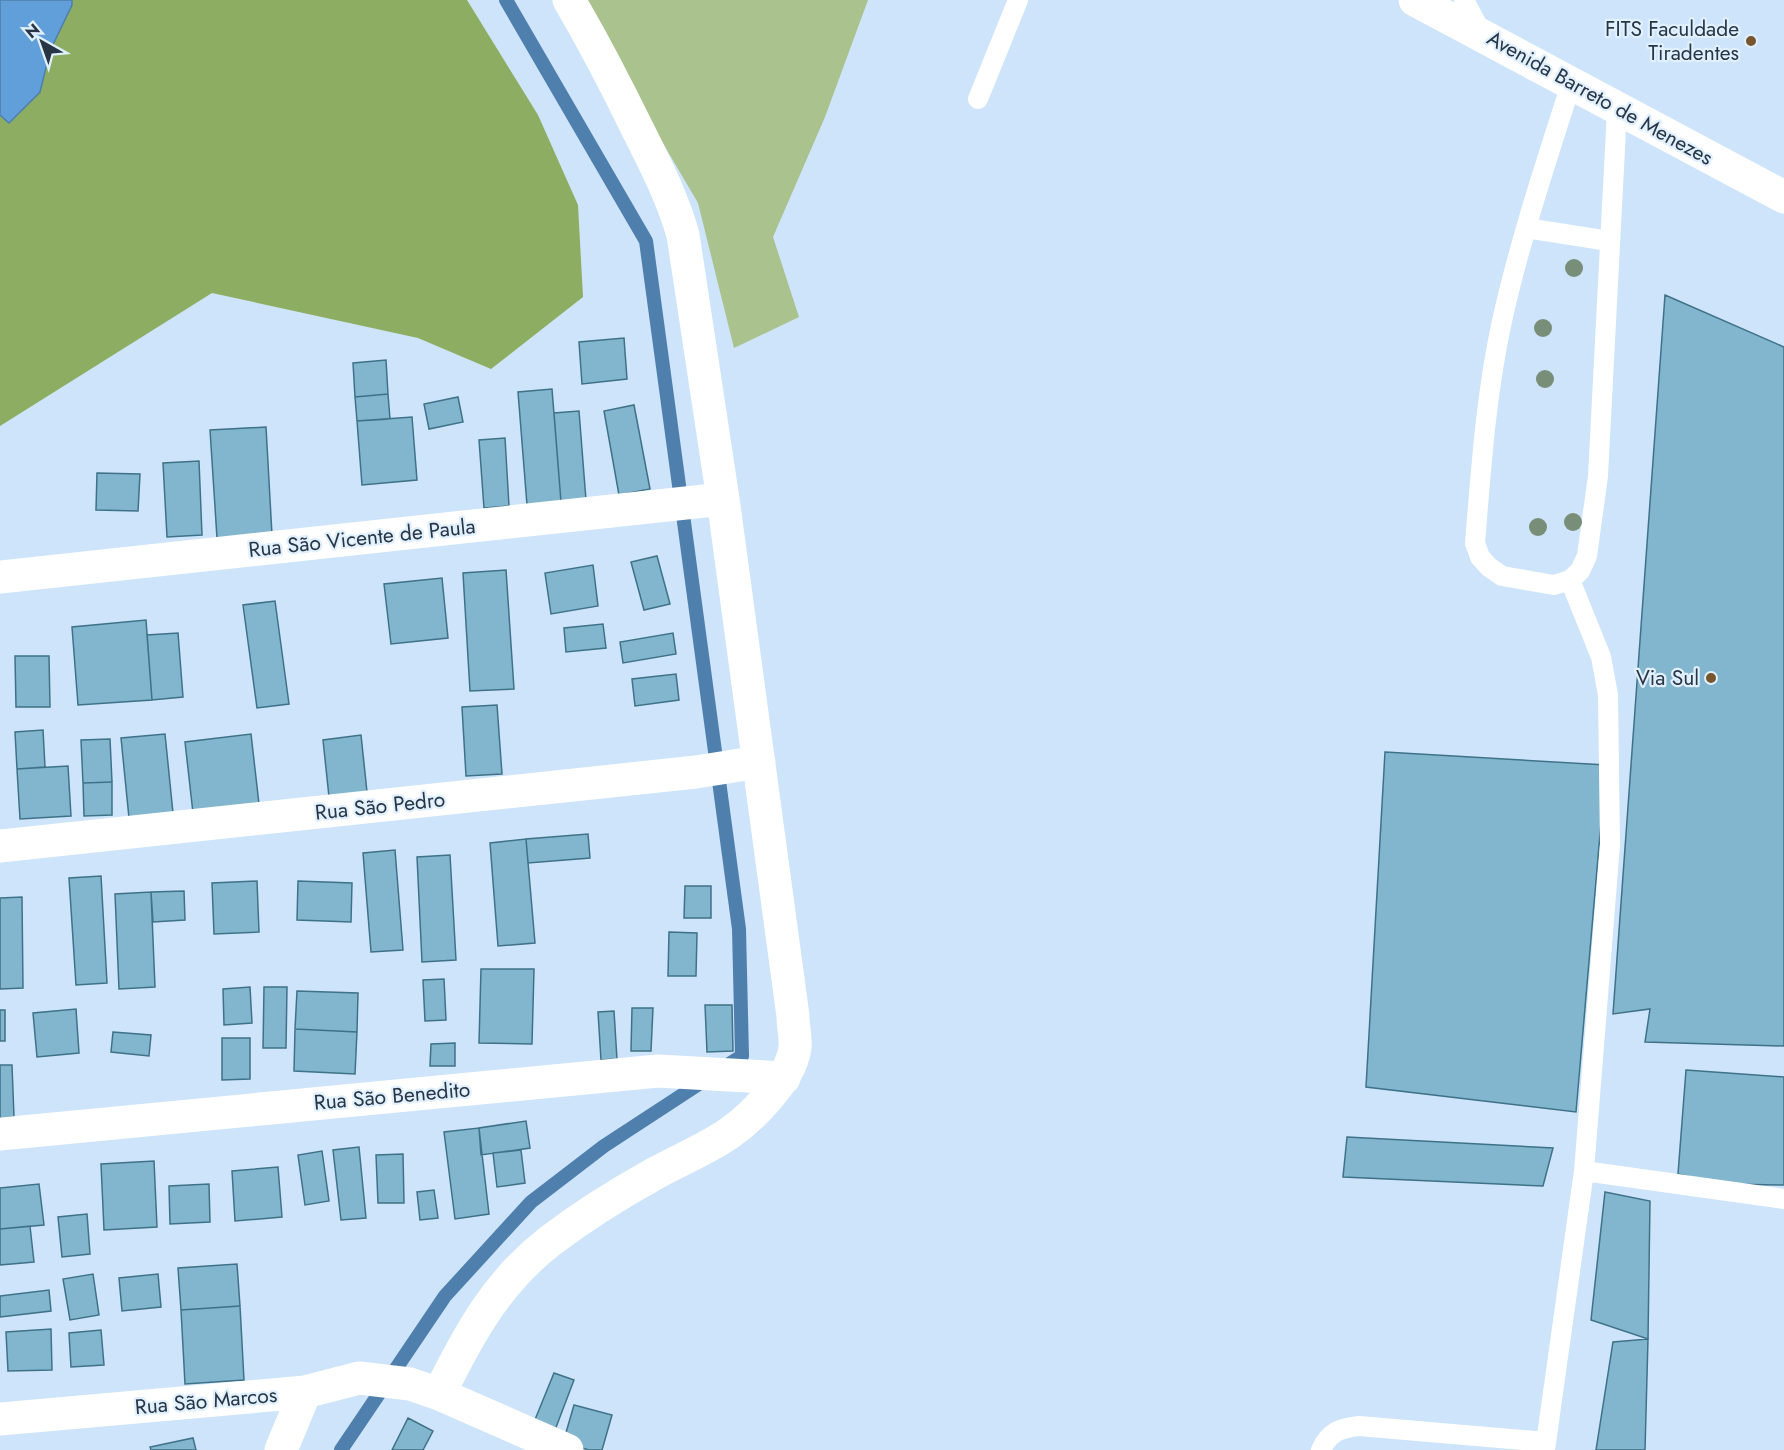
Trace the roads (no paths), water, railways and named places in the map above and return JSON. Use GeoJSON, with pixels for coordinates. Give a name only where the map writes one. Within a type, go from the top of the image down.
{"type":"FeatureCollection","features":[{"type":"Feature","properties":{"kind":"street"},"geometry":{"type":"LineString","coordinates":[[424,1389],[513,1275],[549,1242],[593,1210],[737,1130],[769,1076],[795,1048],[793,1016],[747,764],[713,500],[683,235],[675,206],[598,51],[569,0]]}},
{"type":"Feature","properties":{"kind":"street","name":"Avenida Barreto de Menezes"},"geometry":{"type":"LineString","coordinates":[[1415,0],[1482,34],[1617,110],[1784,197]]}},
{"type":"Feature","properties":{"kind":"street","name":"Rua São Vicente de Paula"},"geometry":{"type":"LineString","coordinates":[[0,577],[713,500]]}},
{"type":"Feature","properties":{"kind":"street","name":"Rua São Pedro"},"geometry":{"type":"LineString","coordinates":[[0,846],[696,772],[747,764]]}},
{"type":"Feature","properties":{"kind":"street","name":"Rua São Benedito"},"geometry":{"type":"LineString","coordinates":[[0,1134],[658,1071],[769,1076]]}},
{"type":"Feature","properties":{"kind":"street","name":"Rua São Marcos"},"geometry":{"type":"LineString","coordinates":[[0,1419],[305,1392],[359,1378],[424,1389],[567,1450]]}},
{"type":"Feature","properties":{"kind":"street"},"geometry":{"type":"LineString","coordinates":[[281,1450],[305,1392]]}},
{"type":"Feature","properties":{"kind":"lane"},"geometry":{"type":"LineString","coordinates":[[978,99],[1018,0]]}},
{"type":"Feature","properties":{"kind":"lane"},"geometry":{"type":"LineString","coordinates":[[1464,0],[1482,34]]}},
{"type":"Feature","properties":{"kind":"lane"},"geometry":{"type":"LineString","coordinates":[[1571,84],[1535,193],[1502,321],[1487,410],[1475,543],[1485,562],[1502,576],[1554,585],[1570,580],[1580,571],[1587,556],[1598,476],[1617,110]]}},
{"type":"Feature","properties":{"kind":"lane"},"geometry":{"type":"LineString","coordinates":[[1526,228],[1609,241]]}},
{"type":"Feature","properties":{"kind":"lane"},"geometry":{"type":"LineString","coordinates":[[1321,1450],[1329,1435],[1342,1428],[1359,1426],[1546,1446],[1584,1171],[1610,845],[1608,695],[1600,657],[1570,580]]}},
{"type":"Feature","properties":{"kind":"lane"},"geometry":{"type":"LineString","coordinates":[[1584,1171],[1784,1199]]}},
{"type":"Feature","properties":{"kind":"water"},"geometry":{"type":"Polygon","coordinates":[[[0,0],[72,0],[72,5],[50,51],[40,92],[9,123],[0,115],[0,0]]]}},
{"type":"Feature","properties":{"kind":"waterway"},"geometry":{"type":"LineString","coordinates":[[506,0],[646,241],[739,929],[742,1056],[723,1068]]}},
{"type":"Feature","properties":{"kind":"waterway"},"geometry":{"type":"LineString","coordinates":[[341,1450],[445,1296],[531,1202],[604,1146],[705,1080]]}},
{"type":"Feature","properties":{"kind":"place","name":"FITS Faculdade Tiradentes"},"geometry":{"type":"Point","coordinates":[1751,41]}},
{"type":"Feature","properties":{"kind":"place","name":"Via Sul"},"geometry":{"type":"Point","coordinates":[1711,678]}}]}
